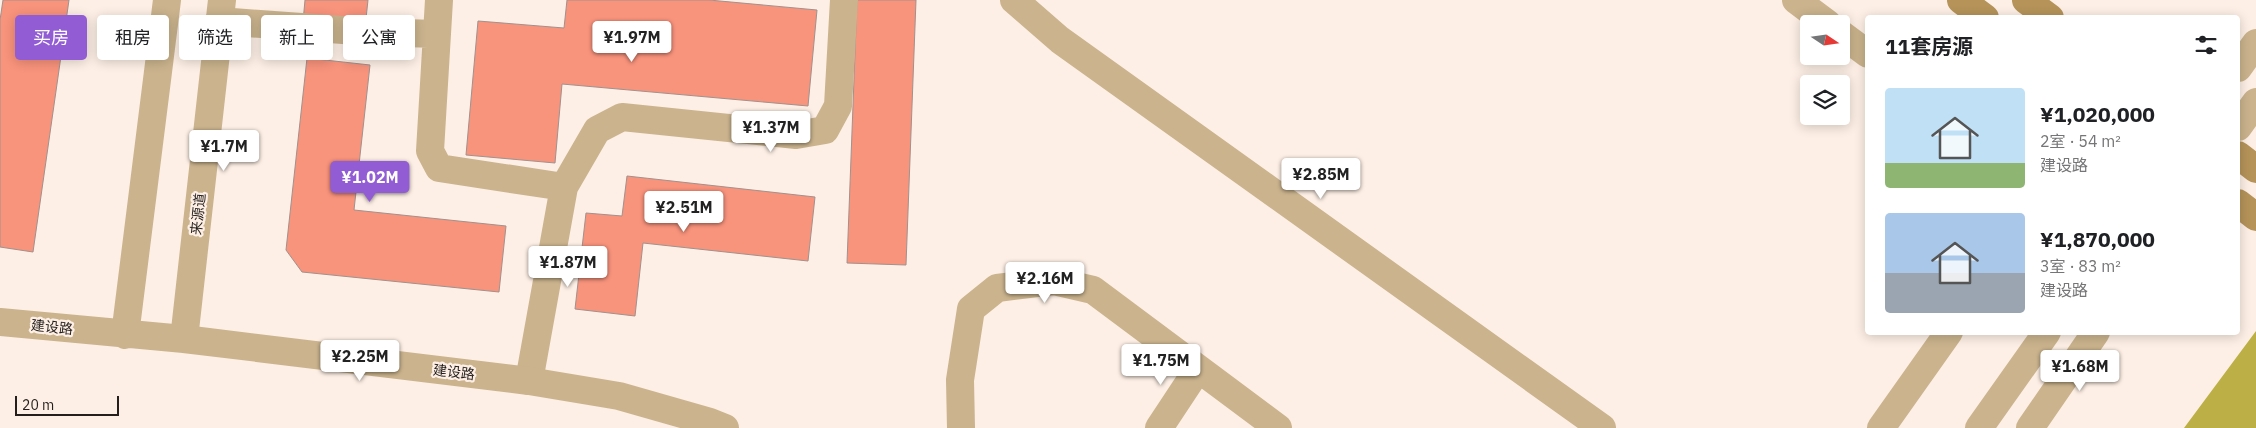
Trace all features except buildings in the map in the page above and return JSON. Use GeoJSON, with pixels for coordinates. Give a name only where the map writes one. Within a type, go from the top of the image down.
{"type":"FeatureCollection","features":[{"type":"Feature","properties":{"kind":"main road"},"geometry":{"type":"LineString","coordinates":[[1961,0],[1980,15]]}},
{"type":"Feature","properties":{"kind":"main road"},"geometry":{"type":"LineString","coordinates":[[2026,0],[2046,15]]}},
{"type":"Feature","properties":{"kind":"main road"},"geometry":{"type":"LineString","coordinates":[[2240,156],[2256,168]]}},
{"type":"Feature","properties":{"kind":"main road"},"geometry":{"type":"LineString","coordinates":[[2240,205],[2256,217]]}},
{"type":"Feature","properties":{"kind":"street"},"geometry":{"type":"LineString","coordinates":[[125,335],[167,0]]}},
{"type":"Feature","properties":{"kind":"street"},"geometry":{"type":"LineString","coordinates":[[439,0],[430,151],[439,168],[564,187]]}},
{"type":"Feature","properties":{"kind":"street"},"geometry":{"type":"LineString","coordinates":[[529,381],[564,187],[597,130],[622,117],[796,135],[825,130],[838,106],[844,0]]}},
{"type":"Feature","properties":{"kind":"street"},"geometry":{"type":"LineString","coordinates":[[1014,0],[1060,40],[1602,428]]}},
{"type":"Feature","properties":{"kind":"street"},"geometry":{"type":"LineString","coordinates":[[1796,0],[1816,15]]}},
{"type":"Feature","properties":{"kind":"street"},"geometry":{"type":"LineString","coordinates":[[221,10],[370,32],[437,34]]}},
{"type":"Feature","properties":{"kind":"street","name":"来源道"},"geometry":{"type":"LineString","coordinates":[[184,339],[221,10]]}},
{"type":"Feature","properties":{"kind":"street"},"geometry":{"type":"LineString","coordinates":[[1850,41],[1865,52]]}},
{"type":"Feature","properties":{"kind":"street"},"geometry":{"type":"LineString","coordinates":[[2240,65],[2256,43]]}},
{"type":"Feature","properties":{"kind":"street"},"geometry":{"type":"LineString","coordinates":[[2240,124],[2256,102]]}},
{"type":"Feature","properties":{"kind":"street"},"geometry":{"type":"LineString","coordinates":[[961,428],[960,380],[971,309],[997,288],[1054,281],[1093,290],[1278,428]]}},
{"type":"Feature","properties":{"kind":"street","name":"建设路"},"geometry":{"type":"LineString","coordinates":[[0,322],[184,339],[529,381],[619,396],[725,428]]}},
{"type":"Feature","properties":{"kind":"street"},"geometry":{"type":"LineString","coordinates":[[1880,428],[1947,335]]}},
{"type":"Feature","properties":{"kind":"street"},"geometry":{"type":"LineString","coordinates":[[1979,428],[2045,335]]}},
{"type":"Feature","properties":{"kind":"street"},"geometry":{"type":"LineString","coordinates":[[2030,428],[2094,335]]}},
{"type":"Feature","properties":{"kind":"street"},"geometry":{"type":"LineString","coordinates":[[1159,428],[1198,368]]}},
{"type":"Feature","properties":{"kind":"shaded area"},"geometry":{"type":"Polygon","coordinates":[[[2256,331],[2256,428],[2184,428],[2256,331]]]}}]}
